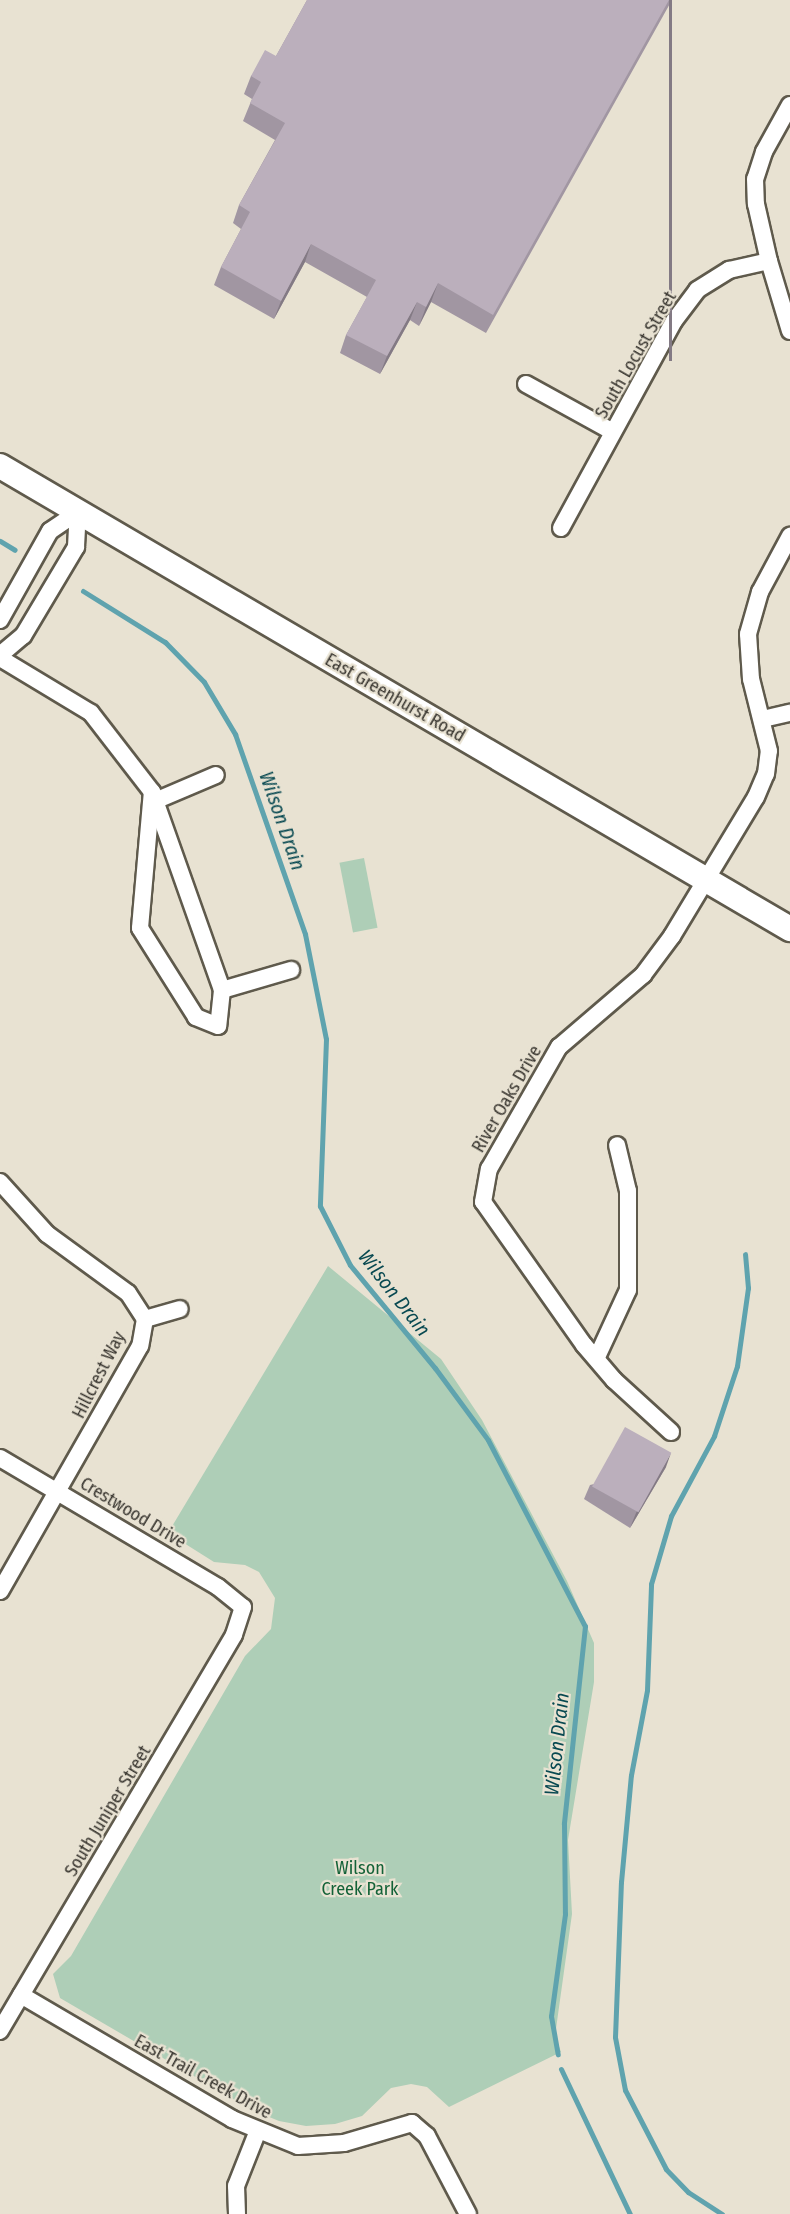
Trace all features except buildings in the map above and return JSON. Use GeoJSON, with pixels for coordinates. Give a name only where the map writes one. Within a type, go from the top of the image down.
{"type":"FeatureCollection","features":[{"type":"Feature","properties":{"kind":"main road","name":"East Greenhurst Road"},"geometry":{"type":"LineString","coordinates":[[0,466],[790,928]]}},
{"type":"Feature","properties":{"kind":"street"},"geometry":{"type":"LineString","coordinates":[[790,105],[764,153],[755,179],[756,204],[769,261],[790,332]]}},
{"type":"Feature","properties":{"kind":"street","name":"South Locust Street"},"geometry":{"type":"LineString","coordinates":[[561,528],[674,321],[698,290],[729,270],[769,261]]}},
{"type":"Feature","properties":{"kind":"street"},"geometry":{"type":"LineString","coordinates":[[526,384],[613,432]]}},
{"type":"Feature","properties":{"kind":"street"},"geometry":{"type":"LineString","coordinates":[[0,620],[50,531],[78,512]]}},
{"type":"Feature","properties":{"kind":"street"},"geometry":{"type":"LineString","coordinates":[[78,512],[76,547],[23,636],[0,656],[91,713],[153,796],[222,990],[218,1026],[196,1017],[140,928],[153,796]]}},
{"type":"Feature","properties":{"kind":"street"},"geometry":{"type":"LineString","coordinates":[[706,880],[766,774],[769,751],[763,719],[751,679],[748,634],[760,592],[790,536]]}},
{"type":"Feature","properties":{"kind":"street"},"geometry":{"type":"LineString","coordinates":[[763,719],[790,713]]}},
{"type":"Feature","properties":{"kind":"street"},"geometry":{"type":"LineString","coordinates":[[153,796],[216,775]]}},
{"type":"Feature","properties":{"kind":"street","name":"River Oaks Drive"},"geometry":{"type":"LineString","coordinates":[[671,1432],[614,1380],[597,1357],[584,1345],[483,1202],[489,1169],[559,1047],[643,975],[706,880]]}},
{"type":"Feature","properties":{"kind":"street"},"geometry":{"type":"LineString","coordinates":[[222,990],[291,970]]}},
{"type":"Feature","properties":{"kind":"street"},"geometry":{"type":"LineString","coordinates":[[597,1357],[628,1290],[628,1191],[618,1146]]}},
{"type":"Feature","properties":{"kind":"street","name":"Hillcrest Way"},"geometry":{"type":"LineString","coordinates":[[0,1182],[47,1234],[128,1293],[145,1319],[140,1347],[0,1591]]}},
{"type":"Feature","properties":{"kind":"street"},"geometry":{"type":"LineString","coordinates":[[145,1319],[180,1309]]}},
{"type":"Feature","properties":{"kind":"street","name":"Crestwood Drive"},"geometry":{"type":"LineString","coordinates":[[0,1458],[218,1587],[243,1607]]}},
{"type":"Feature","properties":{"kind":"street","name":"South Juniper Street"},"geometry":{"type":"LineString","coordinates":[[0,2031],[234,1635],[243,1607]]}},
{"type":"Feature","properties":{"kind":"street","name":"East Trail Creek Drive"},"geometry":{"type":"LineString","coordinates":[[21,1995],[257,2133],[298,2146],[310,2146],[344,2143],[412,2123],[427,2136],[468,2214]]}},
{"type":"Feature","properties":{"kind":"street"},"geometry":{"type":"LineString","coordinates":[[237,2214],[236,2186],[257,2133]]}},
{"type":"Feature","properties":{"kind":"green space"},"geometry":{"type":"Polygon","coordinates":[[[364,858],[378,928],[353,932],[339,863],[364,858]]]}},
{"type":"Feature","properties":{"kind":"green space","name":"Wilson Creek Park"},"geometry":{"type":"Polygon","coordinates":[[[328,1266],[441,1359],[482,1420],[567,1581],[594,1643],[594,1682],[568,1840],[572,1914],[555,2036],[561,2052],[449,2107],[427,2087],[411,2084],[391,2088],[362,2116],[335,2124],[306,2126],[279,2121],[252,2110],[60,1998],[53,1974],[71,1956],[245,1656],[271,1629],[275,1598],[259,1572],[245,1565],[214,1562],[168,1533],[328,1266]]]}},
{"type":"Feature","properties":{"kind":"waterway","name":"Wilson Drain"},"geometry":{"type":"LineString","coordinates":[[0,541],[15,550]]}},
{"type":"Feature","properties":{"kind":"waterway","name":"Wilson Drain"},"geometry":{"type":"LineString","coordinates":[[83,591],[165,642],[204,682],[235,734],[305,934],[326,1039],[320,1206],[350,1265],[435,1368],[488,1440],[585,1626],[564,1824],[565,1914],[551,2016],[558,2054]]}},
{"type":"Feature","properties":{"kind":"waterway"},"geometry":{"type":"LineString","coordinates":[[722,2214],[688,2192],[666,2169],[625,2090],[615,2037],[621,1882],[631,1775],[647,1690],[651,1584],[671,1516],[714,1436],[737,1366],[748,1288],[745,1254]]}},
{"type":"Feature","properties":{"kind":"waterway","name":"Wilson Drain"},"geometry":{"type":"LineString","coordinates":[[561,2069],[630,2214]]}}]}
